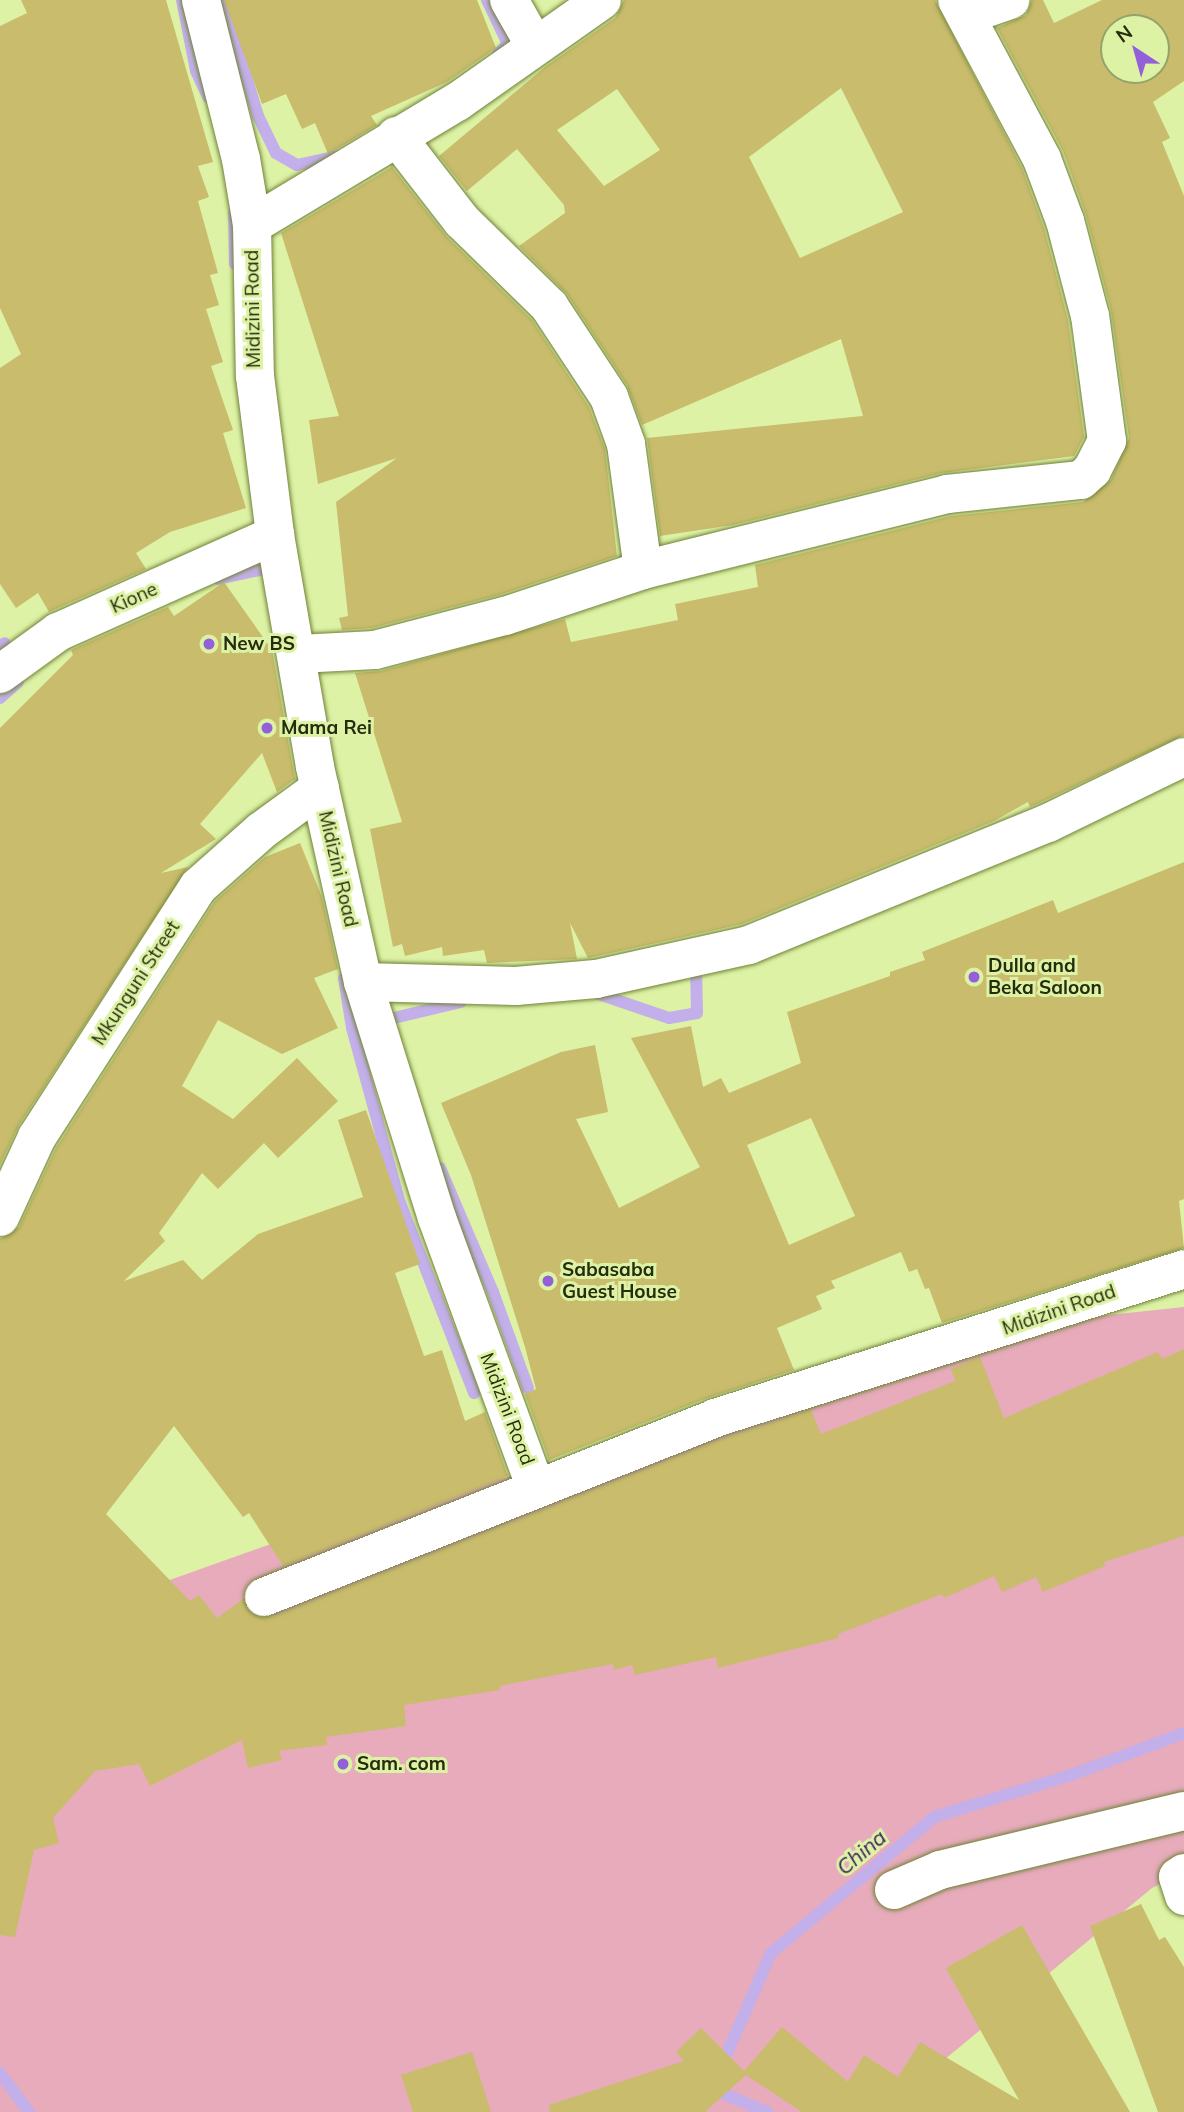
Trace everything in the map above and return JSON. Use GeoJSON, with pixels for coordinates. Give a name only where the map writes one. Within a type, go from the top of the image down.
{"type":"FeatureCollection","features":[{"type":"Feature","properties":{"kind":"street","name":"Midizini Road"},"geometry":{"type":"LineString","coordinates":[[201,0],[241,159],[252,225],[254,376],[275,535],[299,654],[320,788],[363,982],[437,1219],[536,1488]]}},
{"type":"Feature","properties":{"kind":"street"},"geometry":{"type":"LineString","coordinates":[[509,0],[535,46]]}},
{"type":"Feature","properties":{"kind":"street","name":"Midizini Road"},"geometry":{"type":"LineString","coordinates":[[252,225],[396,136],[457,102],[602,0]]}},
{"type":"Feature","properties":{"kind":"street"},"geometry":{"type":"LineString","coordinates":[[299,654],[375,650],[505,616],[643,570],[947,494],[1081,480],[1092,470],[1108,442],[1090,316],[1065,221],[1042,159],[962,7],[1010,0]]}},
{"type":"Feature","properties":{"kind":"street"},"geometry":{"type":"LineString","coordinates":[[396,136],[462,221],[549,306],[610,397],[626,444],[643,570]]}},
{"type":"Feature","properties":{"kind":"street","name":"Kione"},"geometry":{"type":"LineString","coordinates":[[0,674],[58,632],[275,535]]}},
{"type":"Feature","properties":{"kind":"street"},"geometry":{"type":"LineString","coordinates":[[363,982],[516,986],[596,979],[749,945],[1048,823],[1184,757]]}},
{"type":"Feature","properties":{"kind":"street","name":"Mkunguni Street"},"geometry":{"type":"LineString","coordinates":[[0,1217],[37,1137],[198,887],[261,831],[320,788]]}},
{"type":"Feature","properties":{"kind":"street","name":"Midizini Road"},"geometry":{"type":"LineString","coordinates":[[264,1597],[715,1418],[1184,1269]]}},
{"type":"Feature","properties":{"kind":"street"},"geometry":{"type":"LineString","coordinates":[[894,1890],[940,1870],[1184,1811]]}},
{"type":"Feature","properties":{"kind":"street"},"geometry":{"type":"LineString","coordinates":[[1184,1874],[1178,1877],[1184,1896]]}},
{"type":"Feature","properties":{"kind":"shaded area"},"geometry":{"type":"Polygon","coordinates":[[[1184,1307],[1184,1872],[1152,1888],[881,2112],[0,2112],[0,1672],[136,1592],[316,1528],[896,1373],[1071,1319],[1184,1307]]]}},
{"type":"Feature","properties":{"kind":"building"},"geometry":{"type":"Polygon","coordinates":[[[21,0],[166,0],[213,162],[198,166],[209,197],[198,201],[218,273],[210,275],[219,305],[206,309],[223,362],[211,366],[233,430],[223,433],[246,508],[170,532],[136,553],[146,569],[49,612],[38,593],[16,608],[0,584],[0,368],[21,354],[0,308],[0,26],[27,13],[21,0]]]}},
{"type":"Feature","properties":{"kind":"building"},"geometry":{"type":"Polygon","coordinates":[[[224,0],[477,0],[496,48],[447,82],[371,116],[377,125],[328,154],[315,123],[302,129],[286,94],[262,104],[224,0]]]}},
{"type":"Feature","properties":{"kind":"building"},"geometry":{"type":"Polygon","coordinates":[[[624,0],[935,0],[1022,168],[1044,228],[1068,320],[1084,437],[1074,456],[942,473],[733,525],[660,536],[647,438],[863,416],[841,339],[642,425],[627,385],[567,294],[519,246],[565,213],[564,205],[517,149],[467,191],[439,156],[545,67],[615,18],[624,0]],[[841,88],[749,157],[800,258],[903,212],[841,88]],[[617,89],[557,130],[604,186],[660,150],[617,89]]]}},
{"type":"Feature","properties":{"kind":"building"},"geometry":{"type":"Polygon","coordinates":[[[1032,0],[1043,0],[1054,23],[1102,0],[1184,0],[1184,81],[1153,102],[1170,138],[1162,142],[1184,196],[1184,735],[1030,807],[1028,802],[994,821],[742,924],[588,958],[570,923],[577,959],[487,963],[484,950],[443,956],[442,947],[405,956],[402,944],[393,947],[370,829],[402,822],[355,673],[381,671],[565,619],[571,642],[678,620],[675,604],[758,587],[755,565],[951,516],[1083,502],[1111,480],[1129,438],[1111,310],[1086,215],[1063,151],[997,28],[1026,15],[1032,0]]]}},
{"type":"Feature","properties":{"kind":"building"},"geometry":{"type":"Polygon","coordinates":[[[392,167],[447,237],[532,320],[589,407],[605,449],[617,556],[499,595],[372,628],[342,630],[339,618],[348,616],[336,502],[397,458],[318,484],[309,420],[339,416],[281,233],[392,167]]]}},
{"type":"Feature","properties":{"kind":"building"},"geometry":{"type":"Polygon","coordinates":[[[224,582],[272,650],[295,779],[277,792],[262,753],[200,824],[216,839],[161,873],[188,867],[19,1125],[0,1165],[0,728],[73,655],[71,650],[168,607],[174,616],[224,582]]]}},
{"type":"Feature","properties":{"kind":"building"},"geometry":{"type":"Polygon","coordinates":[[[300,843],[322,897],[338,969],[314,978],[338,1028],[282,1054],[218,1020],[182,1086],[233,1119],[297,1058],[338,1101],[278,1158],[264,1143],[218,1189],[202,1173],[159,1233],[165,1241],[124,1281],[183,1260],[202,1280],[258,1234],[363,1197],[338,1120],[366,1110],[420,1264],[395,1273],[424,1356],[442,1350],[465,1421],[485,1412],[508,1476],[283,1566],[249,1513],[243,1517],[174,1426],[106,1514],[190,1601],[199,1595],[217,1618],[243,1599],[251,1614],[272,1617],[722,1439],[811,1410],[821,1434],[955,1381],[951,1369],[980,1357],[1004,1418],[1158,1352],[1162,1359],[1184,1349],[1184,1536],[1104,1562],[1105,1566],[1043,1592],[1036,1577],[1002,1592],[994,1576],[944,1598],[942,1594],[838,1634],[839,1638],[718,1668],[716,1657],[635,1675],[632,1665],[614,1670],[613,1664],[499,1686],[500,1690],[404,1705],[406,1726],[326,1737],[327,1745],[279,1751],[282,1760],[248,1768],[242,1740],[150,1786],[139,1764],[95,1771],[53,1818],[59,1843],[34,1850],[15,1937],[0,1935],[0,1239],[19,1227],[56,1148],[215,901],[265,857],[300,843]]]}},
{"type":"Feature","properties":{"kind":"building"},"geometry":{"type":"Polygon","coordinates":[[[1184,862],[1184,1199],[1179,1201],[1184,1248],[942,1323],[929,1288],[925,1289],[917,1269],[909,1272],[901,1252],[831,1281],[835,1288],[816,1296],[822,1309],[777,1328],[794,1370],[707,1398],[549,1460],[525,1394],[536,1389],[525,1347],[471,1175],[441,1103],[561,1052],[595,1045],[608,1112],[576,1119],[619,1208],[700,1167],[631,1038],[691,1026],[703,1087],[721,1078],[729,1093],[801,1063],[787,1012],[890,976],[890,972],[925,960],[922,952],[1053,900],[1058,913],[1184,862]],[[811,1118],[747,1145],[789,1245],[855,1216],[811,1118]]]}},
{"type":"Feature","properties":{"kind":"building"},"geometry":{"type":"Polygon","coordinates":[[[1141,1904],[1159,1940],[1165,1937],[1184,1967],[1184,2112],[1158,2112],[1090,1926],[1141,1904]]]}},
{"type":"Feature","properties":{"kind":"building"},"geometry":{"type":"Polygon","coordinates":[[[1022,1925],[1130,2112],[802,2112],[746,2075],[705,2112],[550,2112],[549,2105],[684,2061],[676,2052],[701,2028],[744,2071],[782,2027],[848,2082],[864,2055],[898,2077],[920,2042],[1019,2100],[946,1968],[1022,1925]]]}},
{"type":"Feature","properties":{"kind":"building"},"geometry":{"type":"Polygon","coordinates":[[[472,2052],[491,2112],[413,2112],[401,2075],[472,2052]]]}},
{"type":"Feature","properties":{"kind":"waterway"},"geometry":{"type":"LineString","coordinates":[[182,0],[196,71],[208,97]]}},
{"type":"Feature","properties":{"kind":"waterway"},"geometry":{"type":"LineString","coordinates":[[223,0],[258,116],[276,153],[297,165],[343,155]]}},
{"type":"Feature","properties":{"kind":"waterway"},"geometry":{"type":"LineString","coordinates":[[487,0],[508,44],[498,54]]}},
{"type":"Feature","properties":{"kind":"waterway"},"geometry":{"type":"LineString","coordinates":[[234,213],[235,264]]}},
{"type":"Feature","properties":{"kind":"waterway"},"geometry":{"type":"LineString","coordinates":[[218,579],[268,568],[269,576]]}},
{"type":"Feature","properties":{"kind":"waterway"},"geometry":{"type":"LineString","coordinates":[[0,647],[5,643]]}},
{"type":"Feature","properties":{"kind":"waterway"},"geometry":{"type":"LineString","coordinates":[[0,698],[18,682]]}},
{"type":"Feature","properties":{"kind":"waterway"},"geometry":{"type":"LineString","coordinates":[[593,992],[669,1018],[697,1013],[696,967]]}},
{"type":"Feature","properties":{"kind":"waterway"},"geometry":{"type":"LineString","coordinates":[[344,978],[352,1028],[400,1203],[474,1393]]}},
{"type":"Feature","properties":{"kind":"waterway"},"geometry":{"type":"LineString","coordinates":[[381,1021],[461,1002]]}},
{"type":"Feature","properties":{"kind":"waterway"},"geometry":{"type":"LineString","coordinates":[[440,1168],[493,1292],[528,1388]]}},
{"type":"Feature","properties":{"kind":"waterway","name":"China"},"geometry":{"type":"LineString","coordinates":[[721,2067],[771,1953],[934,1817],[1071,1775],[1184,1733]]}},
{"type":"Feature","properties":{"kind":"waterway","name":"China"},"geometry":{"type":"LineString","coordinates":[[0,2073],[29,2112]]}},
{"type":"Feature","properties":{"kind":"waterway"},"geometry":{"type":"LineString","coordinates":[[712,2089],[767,2112]]}},
{"type":"Feature","properties":{"kind":"place","name":"New BS"},"geometry":{"type":"Point","coordinates":[209,644]}},
{"type":"Feature","properties":{"kind":"place","name":"Mama Rei"},"geometry":{"type":"Point","coordinates":[267,728]}},
{"type":"Feature","properties":{"kind":"place","name":"Dulla and Beka Saloon"},"geometry":{"type":"Point","coordinates":[974,977]}},
{"type":"Feature","properties":{"kind":"place","name":"Sabasaba Guest House"},"geometry":{"type":"Point","coordinates":[548,1281]}},
{"type":"Feature","properties":{"kind":"place","name":"Sam. com"},"geometry":{"type":"Point","coordinates":[343,1764]}}]}
